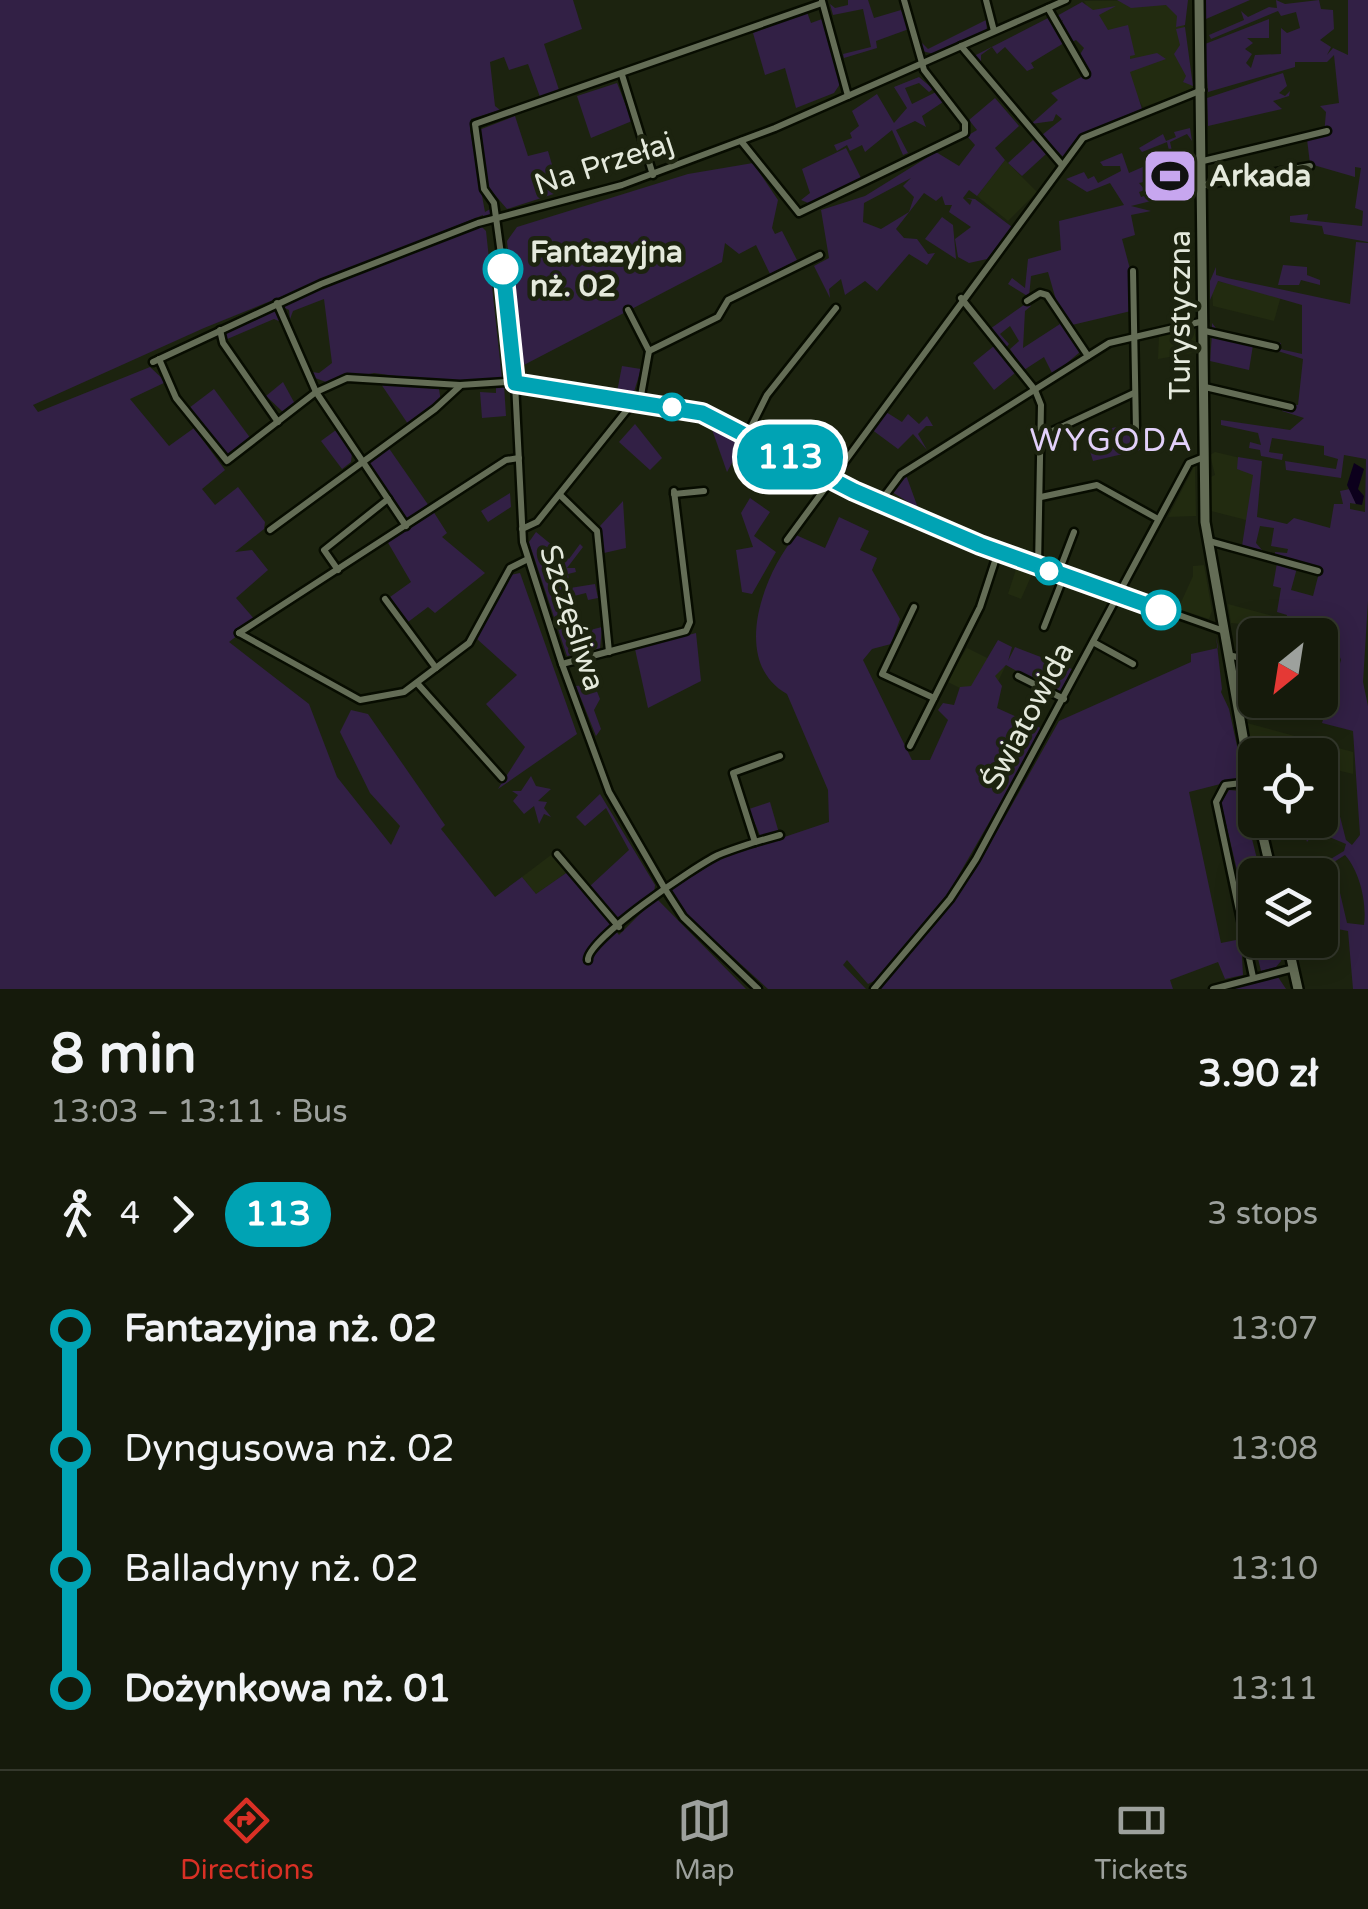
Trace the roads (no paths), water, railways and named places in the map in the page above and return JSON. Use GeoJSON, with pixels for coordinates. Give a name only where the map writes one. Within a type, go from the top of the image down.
{"type":"FeatureCollection","features":[{"type":"Feature","properties":{"kind":"main road","name":"Turystyczna"},"geometry":{"type":"LineString","coordinates":[[1199,0],[1208,541],[1242,738]]}},
{"type":"Feature","properties":{"kind":"main road"},"geometry":{"type":"LineString","coordinates":[[1292,958],[1298,989]]}},
{"type":"Feature","properties":{"kind":"street"},"geometry":{"type":"LineString","coordinates":[[741,141],[798,213],[833,200],[966,131],[966,122],[922,63],[904,0]]}},
{"type":"Feature","properties":{"kind":"street"},"geometry":{"type":"LineString","coordinates":[[986,0],[994,31]]}},
{"type":"Feature","properties":{"kind":"street","name":"Na Przełaj"},"geometry":{"type":"LineString","coordinates":[[278,422],[227,461],[176,398],[156,360],[277,303],[478,224],[653,174],[741,141],[1066,0]]}},
{"type":"Feature","properties":{"kind":"street"},"geometry":{"type":"LineString","coordinates":[[653,174],[622,75],[822,1],[848,96]]}},
{"type":"Feature","properties":{"kind":"street"},"geometry":{"type":"LineString","coordinates":[[1048,8],[1086,74]]}},
{"type":"Feature","properties":{"kind":"street"},"geometry":{"type":"LineString","coordinates":[[961,46],[1062,165]]}},
{"type":"Feature","properties":{"kind":"street","name":"Szczęśliwa"},"geometry":{"type":"LineString","coordinates":[[622,75],[475,124],[484,188],[494,201],[497,220],[515,383],[522,529],[562,664],[608,792],[685,920],[758,989]]}},
{"type":"Feature","properties":{"kind":"street"},"geometry":{"type":"LineString","coordinates":[[787,540],[962,298],[1090,132],[1202,90]]}},
{"type":"Feature","properties":{"kind":"street"},"geometry":{"type":"LineString","coordinates":[[1204,161],[1327,131]]}},
{"type":"Feature","properties":{"kind":"street"},"geometry":{"type":"LineString","coordinates":[[1204,185],[1310,166]]}},
{"type":"Feature","properties":{"kind":"street"},"geometry":{"type":"LineString","coordinates":[[649,351],[718,316],[728,300],[820,254]]}},
{"type":"Feature","properties":{"kind":"street"},"geometry":{"type":"LineString","coordinates":[[1133,270],[1136,430]]}},
{"type":"Feature","properties":{"kind":"street"},"geometry":{"type":"LineString","coordinates":[[1027,301],[1046,294],[1088,356]]}},
{"type":"Feature","properties":{"kind":"street"},"geometry":{"type":"LineString","coordinates":[[962,298],[1035,390],[1042,409],[1038,567]]}},
{"type":"Feature","properties":{"kind":"street"},"geometry":{"type":"LineString","coordinates":[[277,303],[316,392],[406,526]]}},
{"type":"Feature","properties":{"kind":"street"},"geometry":{"type":"LineString","coordinates":[[747,434],[768,395],[836,308]]}},
{"type":"Feature","properties":{"kind":"street"},"geometry":{"type":"LineString","coordinates":[[522,529],[536,524],[638,401],[649,351],[628,310]]}},
{"type":"Feature","properties":{"kind":"street"},"geometry":{"type":"LineString","coordinates":[[880,502],[902,474],[1108,343],[1205,326],[1276,348]]}},
{"type":"Feature","properties":{"kind":"street"},"geometry":{"type":"LineString","coordinates":[[220,330],[223,343],[278,422],[316,392],[347,378],[460,385],[515,383],[702,413],[831,479],[998,552],[1224,632]]}},
{"type":"Feature","properties":{"kind":"street"},"geometry":{"type":"LineString","coordinates":[[196,341],[223,343]]}},
{"type":"Feature","properties":{"kind":"street"},"geometry":{"type":"LineString","coordinates":[[270,530],[436,408],[460,385]]}},
{"type":"Feature","properties":{"kind":"street"},"geometry":{"type":"LineString","coordinates":[[1205,386],[1291,407]]}},
{"type":"Feature","properties":{"kind":"street"},"geometry":{"type":"LineString","coordinates":[[1044,435],[1134,393]]}},
{"type":"Feature","properties":{"kind":"street"},"geometry":{"type":"LineString","coordinates":[[519,458],[506,460],[239,633],[360,700],[404,692],[474,637],[510,568],[528,559]]}},
{"type":"Feature","properties":{"kind":"street","name":"Światowida"},"geometry":{"type":"LineString","coordinates":[[876,988],[958,887],[1064,699],[1188,462],[1204,458]]}},
{"type":"Feature","properties":{"kind":"street"},"geometry":{"type":"LineString","coordinates":[[1041,497],[1093,485],[1158,519]]}},
{"type":"Feature","properties":{"kind":"street"},"geometry":{"type":"LineString","coordinates":[[562,664],[682,634],[689,626],[674,492],[704,491]]}},
{"type":"Feature","properties":{"kind":"street"},"geometry":{"type":"LineString","coordinates":[[560,495],[596,531],[609,652]]}},
{"type":"Feature","properties":{"kind":"street"},"geometry":{"type":"LineString","coordinates":[[338,570],[326,548],[388,500]]}},
{"type":"Feature","properties":{"kind":"street"},"geometry":{"type":"LineString","coordinates":[[1044,628],[1074,532]]}},
{"type":"Feature","properties":{"kind":"street"},"geometry":{"type":"LineString","coordinates":[[1208,541],[1318,572]]}},
{"type":"Feature","properties":{"kind":"street"},"geometry":{"type":"LineString","coordinates":[[910,746],[980,606],[998,552]]}},
{"type":"Feature","properties":{"kind":"street"},"geometry":{"type":"LineString","coordinates":[[386,599],[436,668]]}},
{"type":"Feature","properties":{"kind":"street"},"geometry":{"type":"LineString","coordinates":[[914,608],[882,674],[934,698]]}},
{"type":"Feature","properties":{"kind":"street"},"geometry":{"type":"LineString","coordinates":[[1094,642],[1133,664]]}},
{"type":"Feature","properties":{"kind":"street"},"geometry":{"type":"LineString","coordinates":[[1228,655],[1238,657]]}},
{"type":"Feature","properties":{"kind":"street"},"geometry":{"type":"LineString","coordinates":[[1018,676],[1064,699]]}},
{"type":"Feature","properties":{"kind":"street"},"geometry":{"type":"LineString","coordinates":[[417,684],[502,778]]}},
{"type":"Feature","properties":{"kind":"street"},"geometry":{"type":"LineString","coordinates":[[755,842],[732,770],[780,756]]}},
{"type":"Feature","properties":{"kind":"street"},"geometry":{"type":"LineString","coordinates":[[1238,783],[1225,785],[1216,802],[1253,978]]}},
{"type":"Feature","properties":{"kind":"street"},"geometry":{"type":"LineString","coordinates":[[588,960],[592,945],[664,889],[718,855],[780,835]]}},
{"type":"Feature","properties":{"kind":"street"},"geometry":{"type":"LineString","coordinates":[[556,854],[619,927]]}},
{"type":"Feature","properties":{"kind":"street"},"geometry":{"type":"LineString","coordinates":[[1213,989],[1294,968]]}},
{"type":"Feature","properties":{"kind":"place","name":"Arkada"},"geometry":{"type":"Point","coordinates":[1170,176]}},
{"type":"Feature","properties":{"kind":"place","name":"Fantazyjna nż. 02"},"geometry":{"type":"Point","coordinates":[503,269]}},
{"type":"Feature","properties":{"kind":"district","name":"WYGODA"},"geometry":{"type":"Point","coordinates":[1112,441]}}]}
